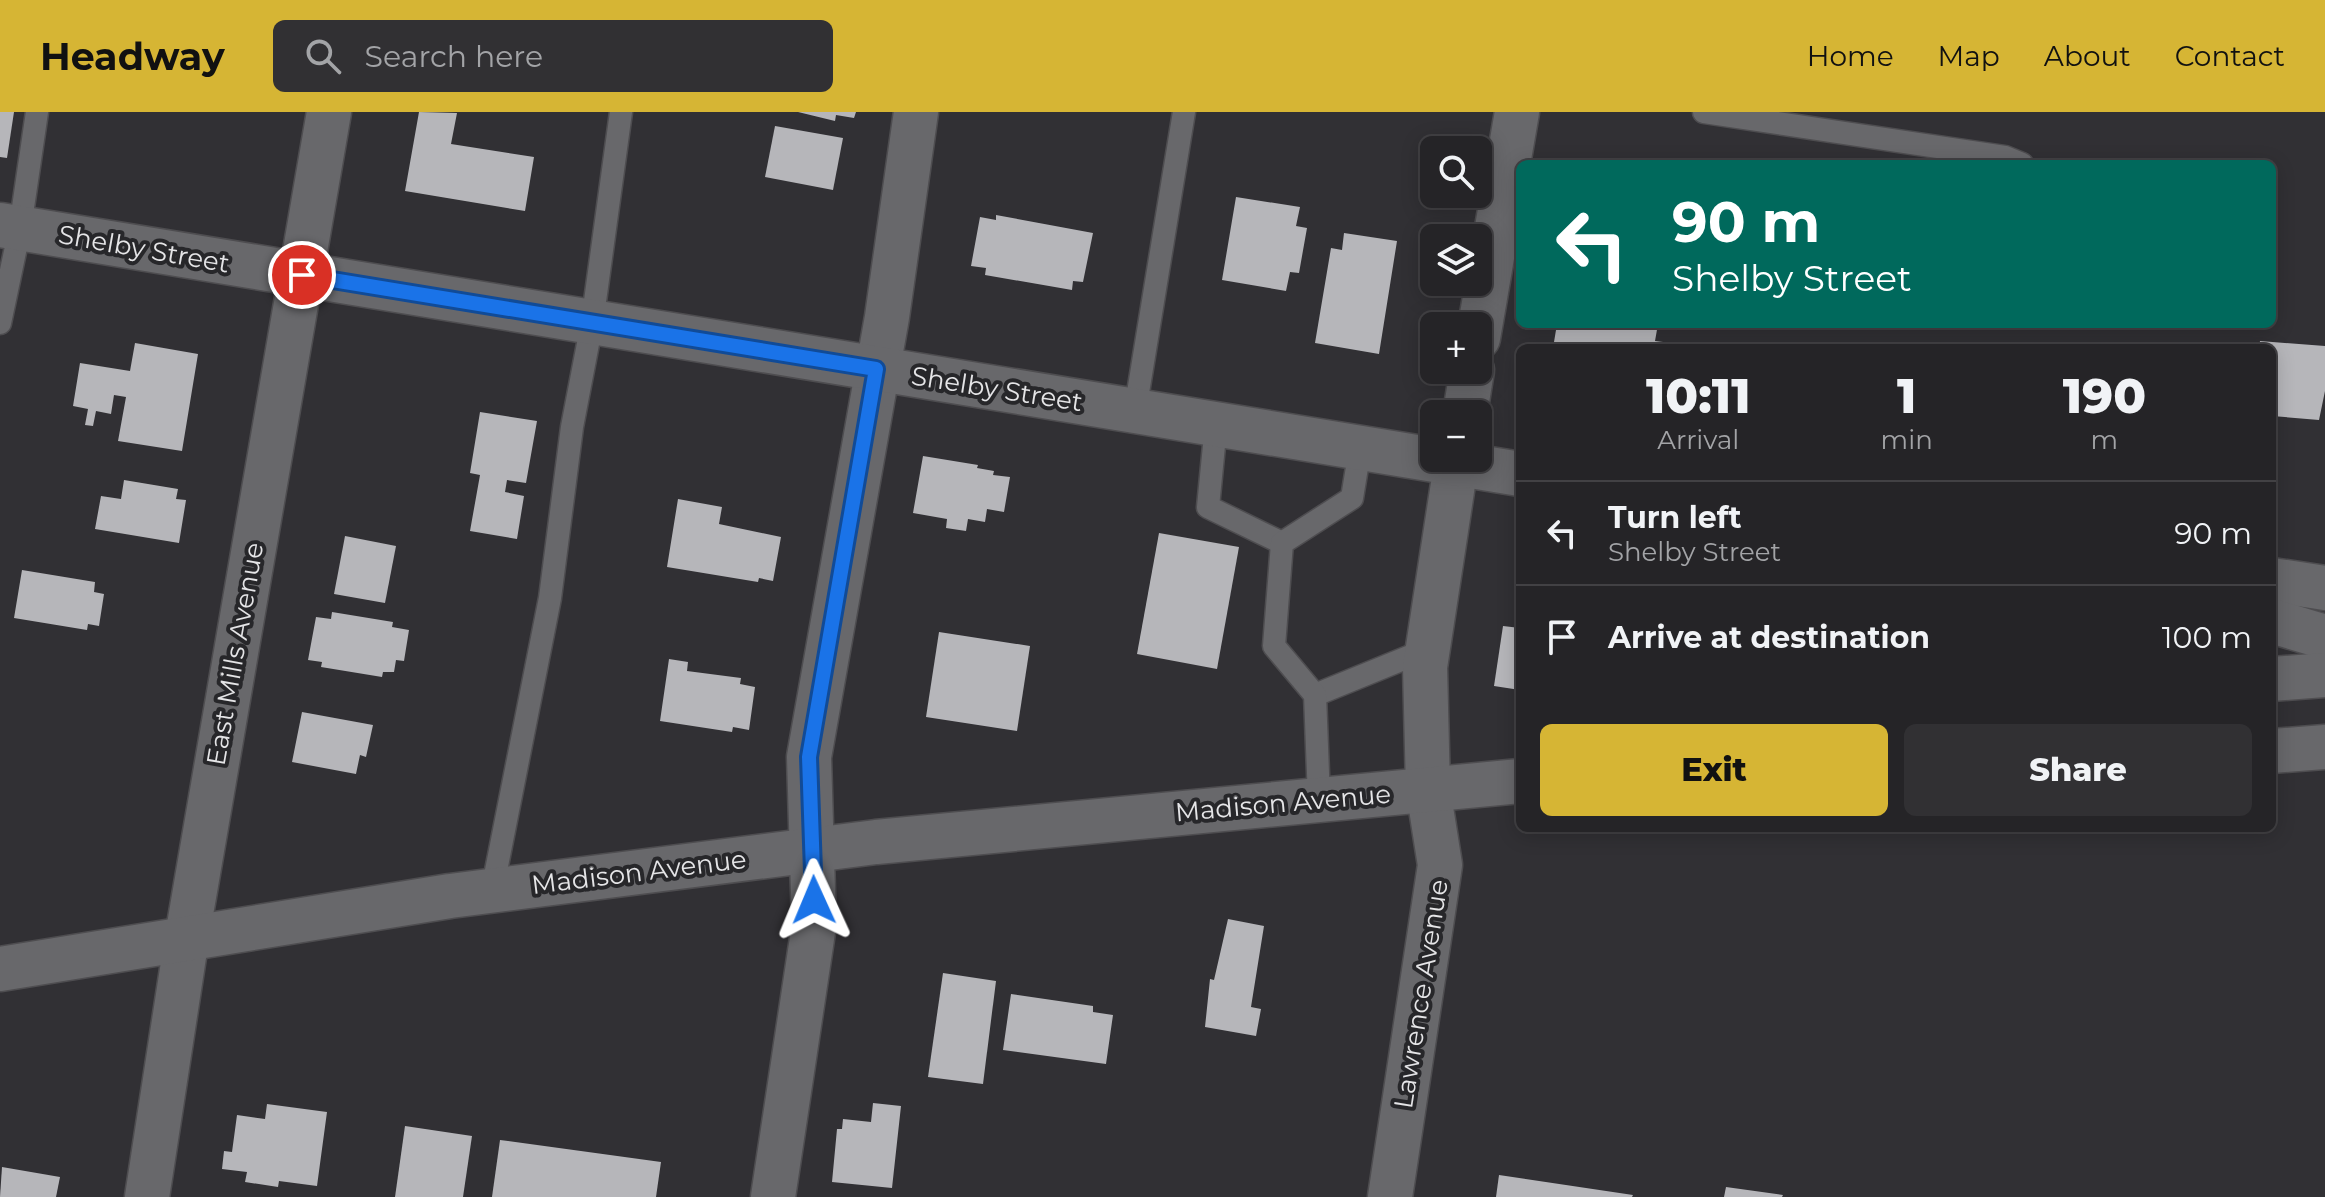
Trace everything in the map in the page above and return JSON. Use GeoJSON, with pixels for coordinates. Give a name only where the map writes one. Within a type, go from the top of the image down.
{"type":"FeatureCollection","features":[{"type":"Feature","properties":{"kind":"main road","name":"East Mills Avenue"},"geometry":{"type":"LineString","coordinates":[[147,1197],[187,937],[329,112]]}},
{"type":"Feature","properties":{"kind":"main road"},"geometry":{"type":"LineString","coordinates":[[773,1197],[814,925],[809,757],[876,369],[916,112]]}},
{"type":"Feature","properties":{"kind":"main road"},"geometry":{"type":"LineString","coordinates":[[1482,312],[1517,112]]}},
{"type":"Feature","properties":{"kind":"main road","name":"Shelby Street"},"geometry":{"type":"LineString","coordinates":[[10,226],[1420,456]]}},
{"type":"Feature","properties":{"kind":"main road","name":"Shelby Street"},"geometry":{"type":"LineString","coordinates":[[1492,468],[1516,473]]}},
{"type":"Feature","properties":{"kind":"main road","name":"Lawrence Avenue"},"geometry":{"type":"LineString","coordinates":[[1390,1197],[1440,865],[1428,789],[1428,649],[1455,472]]}},
{"type":"Feature","properties":{"kind":"main road"},"geometry":{"type":"LineString","coordinates":[[2276,581],[2325,588]]}},
{"type":"Feature","properties":{"kind":"main road"},"geometry":{"type":"LineString","coordinates":[[2276,622],[2325,637]]}},
{"type":"Feature","properties":{"kind":"main road"},"geometry":{"type":"LineString","coordinates":[[2276,679],[2325,675]]}},
{"type":"Feature","properties":{"kind":"main road"},"geometry":{"type":"LineString","coordinates":[[2276,751],[2325,747]]}},
{"type":"Feature","properties":{"kind":"main road","name":"Madison Avenue"},"geometry":{"type":"LineString","coordinates":[[0,969],[492,891],[813,850],[1516,781]]}},
{"type":"Feature","properties":{"kind":"lane"},"geometry":{"type":"LineString","coordinates":[[0,323],[10,226],[37,112]]}},
{"type":"Feature","properties":{"kind":"lane"},"geometry":{"type":"LineString","coordinates":[[492,891],[550,598],[572,427],[592,323],[621,112]]}},
{"type":"Feature","properties":{"kind":"lane"},"geometry":{"type":"LineString","coordinates":[[1135,411],[1184,112]]}},
{"type":"Feature","properties":{"kind":"lane"},"geometry":{"type":"LineString","coordinates":[[1704,112],[2012,160]]}},
{"type":"Feature","properties":{"kind":"lane"},"geometry":{"type":"LineString","coordinates":[[1216,425],[1208,507],[1282,543]]}},
{"type":"Feature","properties":{"kind":"lane"},"geometry":{"type":"LineString","coordinates":[[1282,543],[1352,498],[1360,449]]}},
{"type":"Feature","properties":{"kind":"lane"},"geometry":{"type":"LineString","coordinates":[[1282,543],[1274,646],[1315,695],[1319,799]]}},
{"type":"Feature","properties":{"kind":"lane"},"geometry":{"type":"LineString","coordinates":[[1315,695],[1428,649]]}},
{"type":"Feature","properties":{"kind":"building"},"geometry":{"type":"Polygon","coordinates":[[[0,112],[14,112],[7,158],[0,157],[0,112]]]}},
{"type":"Feature","properties":{"kind":"building"},"geometry":{"type":"Polygon","coordinates":[[[419,112],[457,113],[451,144],[534,157],[525,211],[405,191],[419,112]]]}},
{"type":"Feature","properties":{"kind":"building"},"geometry":{"type":"Polygon","coordinates":[[[798,112],[856,112],[854,118],[836,115],[835,121],[798,112]]]}},
{"type":"Feature","properties":{"kind":"building"},"geometry":{"type":"Polygon","coordinates":[[[775,126],[843,138],[833,190],[765,177],[775,126]]]}},
{"type":"Feature","properties":{"kind":"building"},"geometry":{"type":"Polygon","coordinates":[[[1236,197],[1300,207],[1296,226],[1307,228],[1299,273],[1290,272],[1286,291],[1222,280],[1236,197]]]}},
{"type":"Feature","properties":{"kind":"building"},"geometry":{"type":"Polygon","coordinates":[[[996,215],[1093,233],[1083,282],[1073,281],[1072,290],[985,275],[986,268],[971,266],[980,217],[996,220],[996,215]]]}},
{"type":"Feature","properties":{"kind":"building"},"geometry":{"type":"Polygon","coordinates":[[[1344,233],[1397,241],[1379,354],[1315,343],[1331,248],[1342,250],[1344,233]]]}},
{"type":"Feature","properties":{"kind":"building"},"geometry":{"type":"Polygon","coordinates":[[[1556,328],[1657,328],[1655,341],[1663,342],[1663,344],[1554,344],[1556,328]]]}},
{"type":"Feature","properties":{"kind":"building"},"geometry":{"type":"Polygon","coordinates":[[[2260,341],[2325,346],[2325,391],[2319,420],[2276,416],[2276,344],[2260,344],[2260,341]]]}},
{"type":"Feature","properties":{"kind":"building"},"geometry":{"type":"Polygon","coordinates":[[[135,343],[198,354],[182,451],[118,441],[126,397],[114,395],[111,414],[96,411],[93,426],[85,425],[88,409],[73,406],[80,363],[130,371],[135,343]]]}},
{"type":"Feature","properties":{"kind":"building"},"geometry":{"type":"Polygon","coordinates":[[[480,412],[537,421],[526,483],[507,480],[505,492],[524,496],[517,539],[470,531],[480,475],[470,473],[480,412]]]}},
{"type":"Feature","properties":{"kind":"building"},"geometry":{"type":"Polygon","coordinates":[[[923,456],[978,465],[977,468],[994,471],[993,475],[1010,477],[1004,512],[987,509],[985,522],[968,519],[966,531],[946,528],[947,519],[913,513],[923,456]]]}},
{"type":"Feature","properties":{"kind":"building"},"geometry":{"type":"Polygon","coordinates":[[[124,480],[178,489],[176,499],[186,500],[179,543],[95,529],[101,496],[121,499],[124,480]]]}},
{"type":"Feature","properties":{"kind":"building"},"geometry":{"type":"Polygon","coordinates":[[[678,499],[722,507],[719,524],[781,537],[773,581],[759,578],[758,582],[667,567],[678,499]]]}},
{"type":"Feature","properties":{"kind":"building"},"geometry":{"type":"Polygon","coordinates":[[[1159,533],[1239,547],[1217,669],[1137,654],[1159,533]]]}},
{"type":"Feature","properties":{"kind":"building"},"geometry":{"type":"Polygon","coordinates":[[[345,536],[396,546],[385,603],[334,594],[345,536]]]}},
{"type":"Feature","properties":{"kind":"building"},"geometry":{"type":"Polygon","coordinates":[[[22,570],[95,582],[94,592],[104,594],[99,626],[88,624],[87,630],[14,618],[22,570]]]}},
{"type":"Feature","properties":{"kind":"building"},"geometry":{"type":"Polygon","coordinates":[[[332,612],[393,622],[392,627],[409,630],[404,661],[396,660],[394,672],[383,672],[382,677],[321,667],[322,662],[308,660],[316,617],[331,619],[332,612]]]}},
{"type":"Feature","properties":{"kind":"building"},"geometry":{"type":"Polygon","coordinates":[[[1503,626],[1516,628],[1516,689],[1494,686],[1503,626]]]}},
{"type":"Feature","properties":{"kind":"building"},"geometry":{"type":"Polygon","coordinates":[[[939,632],[1030,646],[1017,731],[926,717],[939,632]]]}},
{"type":"Feature","properties":{"kind":"building"},"geometry":{"type":"Polygon","coordinates":[[[669,659],[688,662],[687,671],[741,678],[740,684],[755,687],[749,730],[733,727],[732,732],[660,721],[669,659]]]}},
{"type":"Feature","properties":{"kind":"building"},"geometry":{"type":"Polygon","coordinates":[[[302,712],[373,725],[366,757],[360,755],[356,774],[292,762],[302,712]]]}},
{"type":"Feature","properties":{"kind":"building"},"geometry":{"type":"Polygon","coordinates":[[[1228,919],[1264,926],[1251,1007],[1261,1009],[1256,1036],[1205,1027],[1210,979],[1214,980],[1228,919]]]}},
{"type":"Feature","properties":{"kind":"building"},"geometry":{"type":"Polygon","coordinates":[[[943,973],[996,981],[983,1084],[928,1077],[943,973]]]}},
{"type":"Feature","properties":{"kind":"building"},"geometry":{"type":"Polygon","coordinates":[[[1011,994],[1093,1006],[1093,1012],[1113,1015],[1106,1064],[1003,1050],[1011,994]]]}},
{"type":"Feature","properties":{"kind":"building"},"geometry":{"type":"Polygon","coordinates":[[[873,1103],[901,1106],[892,1188],[832,1182],[837,1129],[842,1129],[843,1119],[871,1122],[873,1103]]]}},
{"type":"Feature","properties":{"kind":"building"},"geometry":{"type":"Polygon","coordinates":[[[267,1104],[327,1112],[317,1186],[279,1181],[278,1187],[245,1182],[247,1172],[222,1169],[224,1151],[232,1152],[237,1115],[265,1119],[267,1104]]]}},
{"type":"Feature","properties":{"kind":"building"},"geometry":{"type":"Polygon","coordinates":[[[405,1126],[472,1136],[463,1197],[395,1197],[405,1126]]]}},
{"type":"Feature","properties":{"kind":"building"},"geometry":{"type":"Polygon","coordinates":[[[500,1140],[661,1162],[656,1197],[492,1197],[500,1140]]]}},
{"type":"Feature","properties":{"kind":"building"},"geometry":{"type":"Polygon","coordinates":[[[2,1167],[60,1177],[56,1197],[0,1197],[2,1167]]]}},
{"type":"Feature","properties":{"kind":"building"},"geometry":{"type":"Polygon","coordinates":[[[1499,1175],[1633,1195],[1496,1197],[1499,1175]]]}},
{"type":"Feature","properties":{"kind":"building"},"geometry":{"type":"Polygon","coordinates":[[[1726,1187],[1783,1195],[1724,1197],[1726,1187]]]}},
{"type":"Feature","properties":{"kind":"route"},"geometry":{"type":"LineString","coordinates":[[302,275],[876,369],[809,757],[814,900]]}}]}
